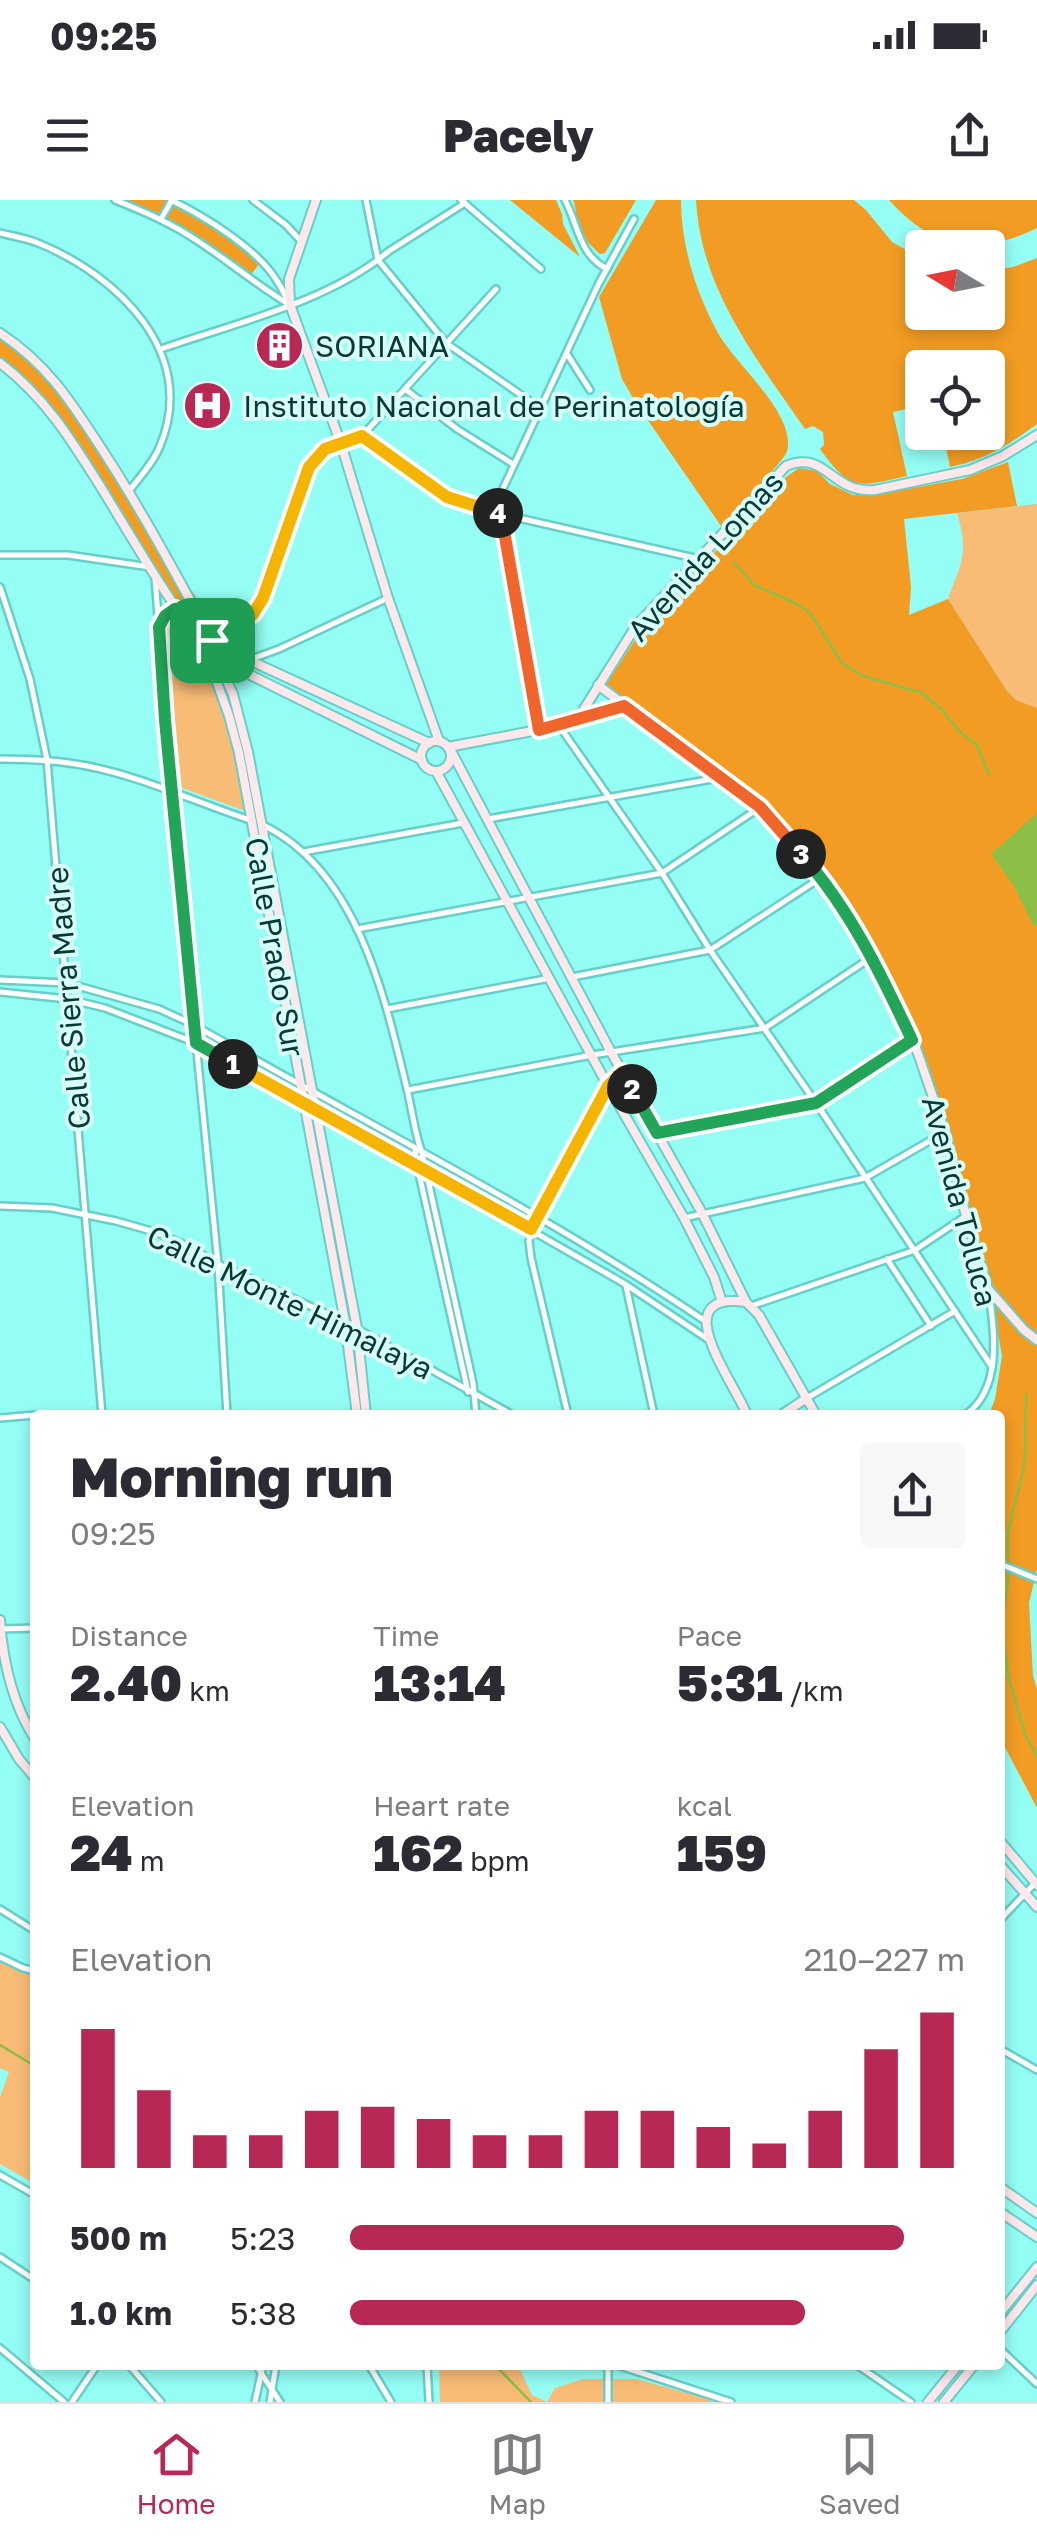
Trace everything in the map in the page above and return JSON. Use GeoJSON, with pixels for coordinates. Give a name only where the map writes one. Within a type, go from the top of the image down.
{"type":"FeatureCollection","features":[{"type":"Feature","properties":{"kind":"street"},"geometry":{"type":"LineString","coordinates":[[115,200],[161,219],[290,305]]}},
{"type":"Feature","properties":{"kind":"street"},"geometry":{"type":"LineString","coordinates":[[161,219],[171,200],[210,222],[276,278],[290,305],[340,444],[434,742]]}},
{"type":"Feature","properties":{"kind":"street"},"geometry":{"type":"LineString","coordinates":[[253,200],[301,241]]}},
{"type":"Feature","properties":{"kind":"street"},"geometry":{"type":"LineString","coordinates":[[290,305],[289,279],[316,200]]}},
{"type":"Feature","properties":{"kind":"street"},"geometry":{"type":"LineString","coordinates":[[366,200],[378,260],[446,343],[540,408]]}},
{"type":"Feature","properties":{"kind":"street"},"geometry":{"type":"LineString","coordinates":[[565,200],[577,233],[592,258],[608,270]]}},
{"type":"Feature","properties":{"kind":"street"},"geometry":{"type":"LineString","coordinates":[[160,349],[312,298],[378,260],[463,202],[541,269]]}},
{"type":"Feature","properties":{"kind":"street"},"geometry":{"type":"LineString","coordinates":[[539,730],[500,495],[599,283],[634,219]]}},
{"type":"Feature","properties":{"kind":"street"},"geometry":{"type":"LineString","coordinates":[[0,232],[38,243],[90,272],[124,297],[160,349],[169,378],[166,424],[148,468],[128,490]]}},
{"type":"Feature","properties":{"kind":"street"},"geometry":{"type":"LineString","coordinates":[[219,656],[230,630],[253,614],[263,598],[309,467],[325,449],[362,436],[496,289]]}},
{"type":"Feature","properties":{"kind":"street"},"geometry":{"type":"LineString","coordinates":[[0,333],[59,384],[128,490],[212,640]]}},
{"type":"Feature","properties":{"kind":"street"},"geometry":{"type":"LineString","coordinates":[[567,353],[590,390]]}},
{"type":"Feature","properties":{"kind":"street"},"geometry":{"type":"LineString","coordinates":[[0,362],[46,404],[175,609],[204,647],[212,640],[219,641],[219,656]]}},
{"type":"Feature","properties":{"kind":"street"},"geometry":{"type":"LineString","coordinates":[[405,390],[457,430],[513,464]]}},
{"type":"Feature","properties":{"kind":"street","name":"Avenida Lomas"},"geometry":{"type":"LineString","coordinates":[[579,717],[636,626],[786,466],[810,462],[841,484],[874,490],[970,470],[1037,435]]}},
{"type":"Feature","properties":{"kind":"street"},"geometry":{"type":"LineString","coordinates":[[362,436],[447,497],[501,514],[699,559]]}},
{"type":"Feature","properties":{"kind":"street"},"geometry":{"type":"LineString","coordinates":[[0,554],[68,555],[152,571]]}},
{"type":"Feature","properties":{"kind":"street"},"geometry":{"type":"LineString","coordinates":[[152,571],[218,1264],[226,1410]]}},
{"type":"Feature","properties":{"kind":"street","name":"Calle Sierra Madre"},"geometry":{"type":"LineString","coordinates":[[0,588],[30,679],[47,760],[102,1410]]}},
{"type":"Feature","properties":{"kind":"street"},"geometry":{"type":"LineString","coordinates":[[248,660],[388,598]]}},
{"type":"Feature","properties":{"kind":"street"},"geometry":{"type":"LineString","coordinates":[[159,627],[175,609]]}},
{"type":"Feature","properties":{"kind":"street","name":"Calle Prado Sur"},"geometry":{"type":"LineString","coordinates":[[204,647],[204,653],[219,656],[312,1092],[356,1328],[361,1410]]}},
{"type":"Feature","properties":{"kind":"street"},"geometry":{"type":"LineString","coordinates":[[219,656],[248,660],[450,749],[560,726],[624,706]]}},
{"type":"Feature","properties":{"kind":"street"},"geometry":{"type":"LineString","coordinates":[[219,656],[422,760],[427,768],[436,771],[684,1218],[714,1277],[722,1302]]}},
{"type":"Feature","properties":{"kind":"street","name":"Avenida Toluca"},"geometry":{"type":"LineString","coordinates":[[598,685],[760,807],[822,878],[872,957],[912,1040],[945,1132],[988,1290],[992,1367]]}},
{"type":"Feature","properties":{"kind":"street"},"geometry":{"type":"LineString","coordinates":[[560,726],[992,1367],[983,1396],[973,1410]]}},
{"type":"Feature","properties":{"kind":"street"},"geometry":{"type":"LineString","coordinates":[[422,760],[422,750],[434,742]]}},
{"type":"Feature","properties":{"kind":"street"},"geometry":{"type":"LineString","coordinates":[[436,771],[449,765],[450,749]]}},
{"type":"Feature","properties":{"kind":"street"},"geometry":{"type":"LineString","coordinates":[[450,749],[748,1304],[759,1315],[813,1410]]}},
{"type":"Feature","properties":{"kind":"street"},"geometry":{"type":"LineString","coordinates":[[0,759],[90,766],[172,790],[256,822],[282,834],[336,889],[357,929],[387,1009],[476,1395],[474,1405]]}},
{"type":"Feature","properties":{"kind":"street"},"geometry":{"type":"LineString","coordinates":[[485,819],[720,777]]}},
{"type":"Feature","properties":{"kind":"street"},"geometry":{"type":"LineString","coordinates":[[357,929],[662,873],[760,807]]}},
{"type":"Feature","properties":{"kind":"street","name":"Calle Prado Sur"},"geometry":{"type":"LineString","coordinates":[[256,822],[303,1104],[361,1410]]}},
{"type":"Feature","properties":{"kind":"street"},"geometry":{"type":"LineString","coordinates":[[303,852],[466,822]]}},
{"type":"Feature","properties":{"kind":"street"},"geometry":{"type":"LineString","coordinates":[[572,977],[710,950],[822,878]]}},
{"type":"Feature","properties":{"kind":"street"},"geometry":{"type":"LineString","coordinates":[[408,1090],[765,1028],[872,957]]}},
{"type":"Feature","properties":{"kind":"street"},"geometry":{"type":"LineString","coordinates":[[387,1009],[550,978]]}},
{"type":"Feature","properties":{"kind":"street"},"geometry":{"type":"LineString","coordinates":[[0,980],[67,983],[159,1009],[194,1025],[418,1148],[631,1271],[706,1320]]}},
{"type":"Feature","properties":{"kind":"street"},"geometry":{"type":"LineString","coordinates":[[0,992],[105,1008],[196,1043],[531,1229],[625,1284],[710,1341]]}},
{"type":"Feature","properties":{"kind":"street"},"geometry":{"type":"LineString","coordinates":[[657,1133],[816,1103],[912,1040]]}},
{"type":"Feature","properties":{"kind":"street"},"geometry":{"type":"LineString","coordinates":[[567,1410],[529,1240],[536,1216],[608,1086],[622,1072]]}},
{"type":"Feature","properties":{"kind":"street"},"geometry":{"type":"LineString","coordinates":[[684,1218],[865,1178],[945,1132]]}},
{"type":"Feature","properties":{"kind":"street"},"geometry":{"type":"LineString","coordinates":[[418,1148],[417,1165],[475,1410]]}},
{"type":"Feature","properties":{"kind":"street","name":"Calle Monte Himalaya"},"geometry":{"type":"LineString","coordinates":[[0,1206],[52,1208],[155,1232],[345,1322],[504,1410]]}},
{"type":"Feature","properties":{"kind":"street"},"geometry":{"type":"LineString","coordinates":[[744,1410],[706,1330],[708,1312],[714,1305],[748,1304],[915,1250],[966,1216]]}},
{"type":"Feature","properties":{"kind":"street"},"geometry":{"type":"LineString","coordinates":[[888,1259],[931,1326]]}},
{"type":"Feature","properties":{"kind":"street"},"geometry":{"type":"LineString","coordinates":[[625,1284],[653,1410]]}},
{"type":"Feature","properties":{"kind":"street"},"geometry":{"type":"LineString","coordinates":[[988,1290],[1037,1340]]}},
{"type":"Feature","properties":{"kind":"street"},"geometry":{"type":"LineString","coordinates":[[797,1410],[806,1398],[954,1311]]}},
{"type":"Feature","properties":{"kind":"street"},"geometry":{"type":"LineString","coordinates":[[0,1418],[30,1415]]}},
{"type":"Feature","properties":{"kind":"street"},"geometry":{"type":"LineString","coordinates":[[1005,1566],[1034,1577]]}},
{"type":"Feature","properties":{"kind":"street"},"geometry":{"type":"LineString","coordinates":[[0,1620],[17,1707],[30,1731]]}},
{"type":"Feature","properties":{"kind":"street"},"geometry":{"type":"LineString","coordinates":[[0,1629],[30,1628]]}},
{"type":"Feature","properties":{"kind":"street"},"geometry":{"type":"LineString","coordinates":[[0,1727],[30,1772]]}},
{"type":"Feature","properties":{"kind":"street"},"geometry":{"type":"LineString","coordinates":[[1005,1846],[1036,1884],[1005,1915]]}},
{"type":"Feature","properties":{"kind":"street"},"geometry":{"type":"LineString","coordinates":[[1005,1871],[1037,1907]]}},
{"type":"Feature","properties":{"kind":"street"},"geometry":{"type":"LineString","coordinates":[[0,1909],[30,1928]]}},
{"type":"Feature","properties":{"kind":"street"},"geometry":{"type":"LineString","coordinates":[[0,1957],[30,1970]]}},
{"type":"Feature","properties":{"kind":"street"},"geometry":{"type":"LineString","coordinates":[[1005,2052],[1037,2070]]}},
{"type":"Feature","properties":{"kind":"street"},"geometry":{"type":"LineString","coordinates":[[0,2175],[30,2192]]}},
{"type":"Feature","properties":{"kind":"street"},"geometry":{"type":"LineString","coordinates":[[1005,2191],[1037,2213]]}},
{"type":"Feature","properties":{"kind":"street"},"geometry":{"type":"LineString","coordinates":[[1005,2215],[1037,2237]]}},
{"type":"Feature","properties":{"kind":"street"},"geometry":{"type":"LineString","coordinates":[[0,2257],[30,2277]]}},
{"type":"Feature","properties":{"kind":"street"},"geometry":{"type":"LineString","coordinates":[[1005,2307],[1037,2267]]}},
{"type":"Feature","properties":{"kind":"street"},"geometry":{"type":"LineString","coordinates":[[1005,2326],[1037,2285]]}},
{"type":"Feature","properties":{"kind":"street"},"geometry":{"type":"LineString","coordinates":[[0,2348],[64,2402]]}},
{"type":"Feature","properties":{"kind":"street"},"geometry":{"type":"LineString","coordinates":[[1005,2354],[1037,2384]]}},
{"type":"Feature","properties":{"kind":"street"},"geometry":{"type":"LineString","coordinates":[[72,2402],[94,2370]]}},
{"type":"Feature","properties":{"kind":"street"},"geometry":{"type":"LineString","coordinates":[[133,2370],[162,2402]]}},
{"type":"Feature","properties":{"kind":"street"},"geometry":{"type":"LineString","coordinates":[[255,2402],[260,2370]]}},
{"type":"Feature","properties":{"kind":"street"},"geometry":{"type":"LineString","coordinates":[[261,2370],[280,2402]]}},
{"type":"Feature","properties":{"kind":"street"},"geometry":{"type":"LineString","coordinates":[[270,2402],[275,2370]]}},
{"type":"Feature","properties":{"kind":"street"},"geometry":{"type":"LineString","coordinates":[[372,2370],[391,2402]]}},
{"type":"Feature","properties":{"kind":"street"},"geometry":{"type":"LineString","coordinates":[[427,2370],[429,2402]]}},
{"type":"Feature","properties":{"kind":"street"},"geometry":{"type":"LineString","coordinates":[[608,2370],[608,2402]]}},
{"type":"Feature","properties":{"kind":"street"},"geometry":{"type":"LineString","coordinates":[[632,2370],[731,2402]]}},
{"type":"Feature","properties":{"kind":"street"},"geometry":{"type":"LineString","coordinates":[[864,2370],[911,2402]]}},
{"type":"Feature","properties":{"kind":"street"},"geometry":{"type":"LineString","coordinates":[[928,2402],[954,2370]]}},
{"type":"Feature","properties":{"kind":"street"},"geometry":{"type":"LineString","coordinates":[[944,2402],[970,2370]]}},
{"type":"Feature","properties":{"kind":"shaded area"},"geometry":{"type":"Polygon","coordinates":[[[117,200],[166,200],[177,204],[216,227],[260,263],[249,277],[198,240],[117,200]]]}},
{"type":"Feature","properties":{"kind":"shaded area"},"geometry":{"type":"Polygon","coordinates":[[[510,200],[556,200],[580,257],[510,200]]]}},
{"type":"Feature","properties":{"kind":"shaded area"},"geometry":{"type":"Polygon","coordinates":[[[573,200],[636,200],[605,253],[600,254],[579,230],[573,200]]]}},
{"type":"Feature","properties":{"kind":"shaded area"},"geometry":{"type":"Polygon","coordinates":[[[656,200],[681,200],[687,252],[703,302],[726,345],[774,406],[788,437],[784,457],[721,526],[622,379],[599,297],[656,200]]]}},
{"type":"Feature","properties":{"kind":"shaded area"},"geometry":{"type":"Polygon","coordinates":[[[696,200],[854,200],[892,242],[905,249],[905,330],[1005,330],[1005,268],[1037,258],[1037,424],[1005,445],[1005,350],[905,350],[905,409],[893,412],[907,476],[866,484],[848,479],[820,449],[824,445],[823,432],[813,426],[805,429],[750,349],[720,293],[700,233],[696,200]]]}},
{"type":"Feature","properties":{"kind":"shaded area"},"geometry":{"type":"Polygon","coordinates":[[[889,200],[1037,200],[1037,228],[1005,240],[1005,230],[923,230],[889,200]]]}},
{"type":"Feature","properties":{"kind":"shaded area"},"geometry":{"type":"Polygon","coordinates":[[[0,338],[13,344],[57,382],[203,608],[186,616],[44,403],[0,368],[0,338]]]}},
{"type":"Feature","properties":{"kind":"shaded area"},"geometry":{"type":"Polygon","coordinates":[[[946,450],[996,450],[974,460],[950,467],[946,450]]]}},
{"type":"Feature","properties":{"kind":"shaded area"},"geometry":{"type":"Polygon","coordinates":[[[1008,462],[1017,506],[904,519],[911,587],[909,615],[948,599],[1007,691],[1016,700],[1037,708],[1037,1569],[1029,1603],[1037,1689],[1037,1808],[1005,1747],[1005,1410],[991,1410],[1002,1356],[986,1263],[915,1037],[872,941],[768,807],[606,684],[643,628],[786,477],[799,468],[817,471],[830,484],[853,495],[962,479],[1008,462]]]}},
{"type":"Feature","properties":{"kind":"shaded area"},"geometry":{"type":"Polygon","coordinates":[[[1037,504],[1037,708],[1016,700],[1007,691],[948,599],[962,557],[963,538],[957,513],[1037,504]]]}},
{"type":"Feature","properties":{"kind":"shaded area"},"geometry":{"type":"Polygon","coordinates":[[[176,620],[204,664],[229,716],[251,813],[182,788],[164,628],[176,620]]]}},
{"type":"Feature","properties":{"kind":"shaded area"},"geometry":{"type":"Polygon","coordinates":[[[1037,813],[1037,926],[991,854],[1037,813]]]}},
{"type":"Feature","properties":{"kind":"shaded area"},"geometry":{"type":"Polygon","coordinates":[[[0,1960],[30,1973],[30,2181],[0,2164],[0,2097],[9,2072],[0,2068],[0,1960]]]}},
{"type":"Feature","properties":{"kind":"shaded area"},"geometry":{"type":"Polygon","coordinates":[[[439,2370],[520,2370],[532,2395],[547,2402],[440,2402],[439,2370]]]}},
{"type":"Feature","properties":{"kind":"shaded area"},"geometry":{"type":"Polygon","coordinates":[[[583,2379],[636,2379],[714,2402],[547,2402],[555,2388],[583,2379]]]}},
{"type":"Feature","properties":{"kind":"waterway"},"geometry":{"type":"LineString","coordinates":[[734,562],[754,585],[810,613],[842,663],[863,676],[922,693],[977,745],[989,774]]}},
{"type":"Feature","properties":{"kind":"waterway"},"geometry":{"type":"LineString","coordinates":[[1005,1602],[1008,1532],[1025,1456],[1026,1394]]}},
{"type":"Feature","properties":{"kind":"waterway"},"geometry":{"type":"LineString","coordinates":[[1005,1648],[1008,1675],[1025,1734],[1037,1756]]}},
{"type":"Feature","properties":{"kind":"waterway"},"geometry":{"type":"LineString","coordinates":[[0,2045],[30,2063]]}},
{"type":"Feature","properties":{"kind":"waterway"},"geometry":{"type":"LineString","coordinates":[[500,2370],[531,2402]]}},
{"type":"Feature","properties":{"kind":"place","name":"SORIANA"},"geometry":{"type":"Point","coordinates":[280,346]}},
{"type":"Feature","properties":{"kind":"place","name":"Instituto Nacional de Perinatología"},"geometry":{"type":"Point","coordinates":[208,406]}},
{"type":"Feature","properties":{"kind":"route"},"geometry":{"type":"LineString","coordinates":[[362,436],[447,497],[501,514],[539,730],[624,706],[760,807],[840,902],[912,1040],[816,1103],[657,1133],[622,1072],[608,1086],[531,1229],[196,1043],[159,627],[175,609],[204,647],[212,640],[224,646],[230,630],[253,614],[263,598],[309,467],[325,449],[362,436]]}}]}
